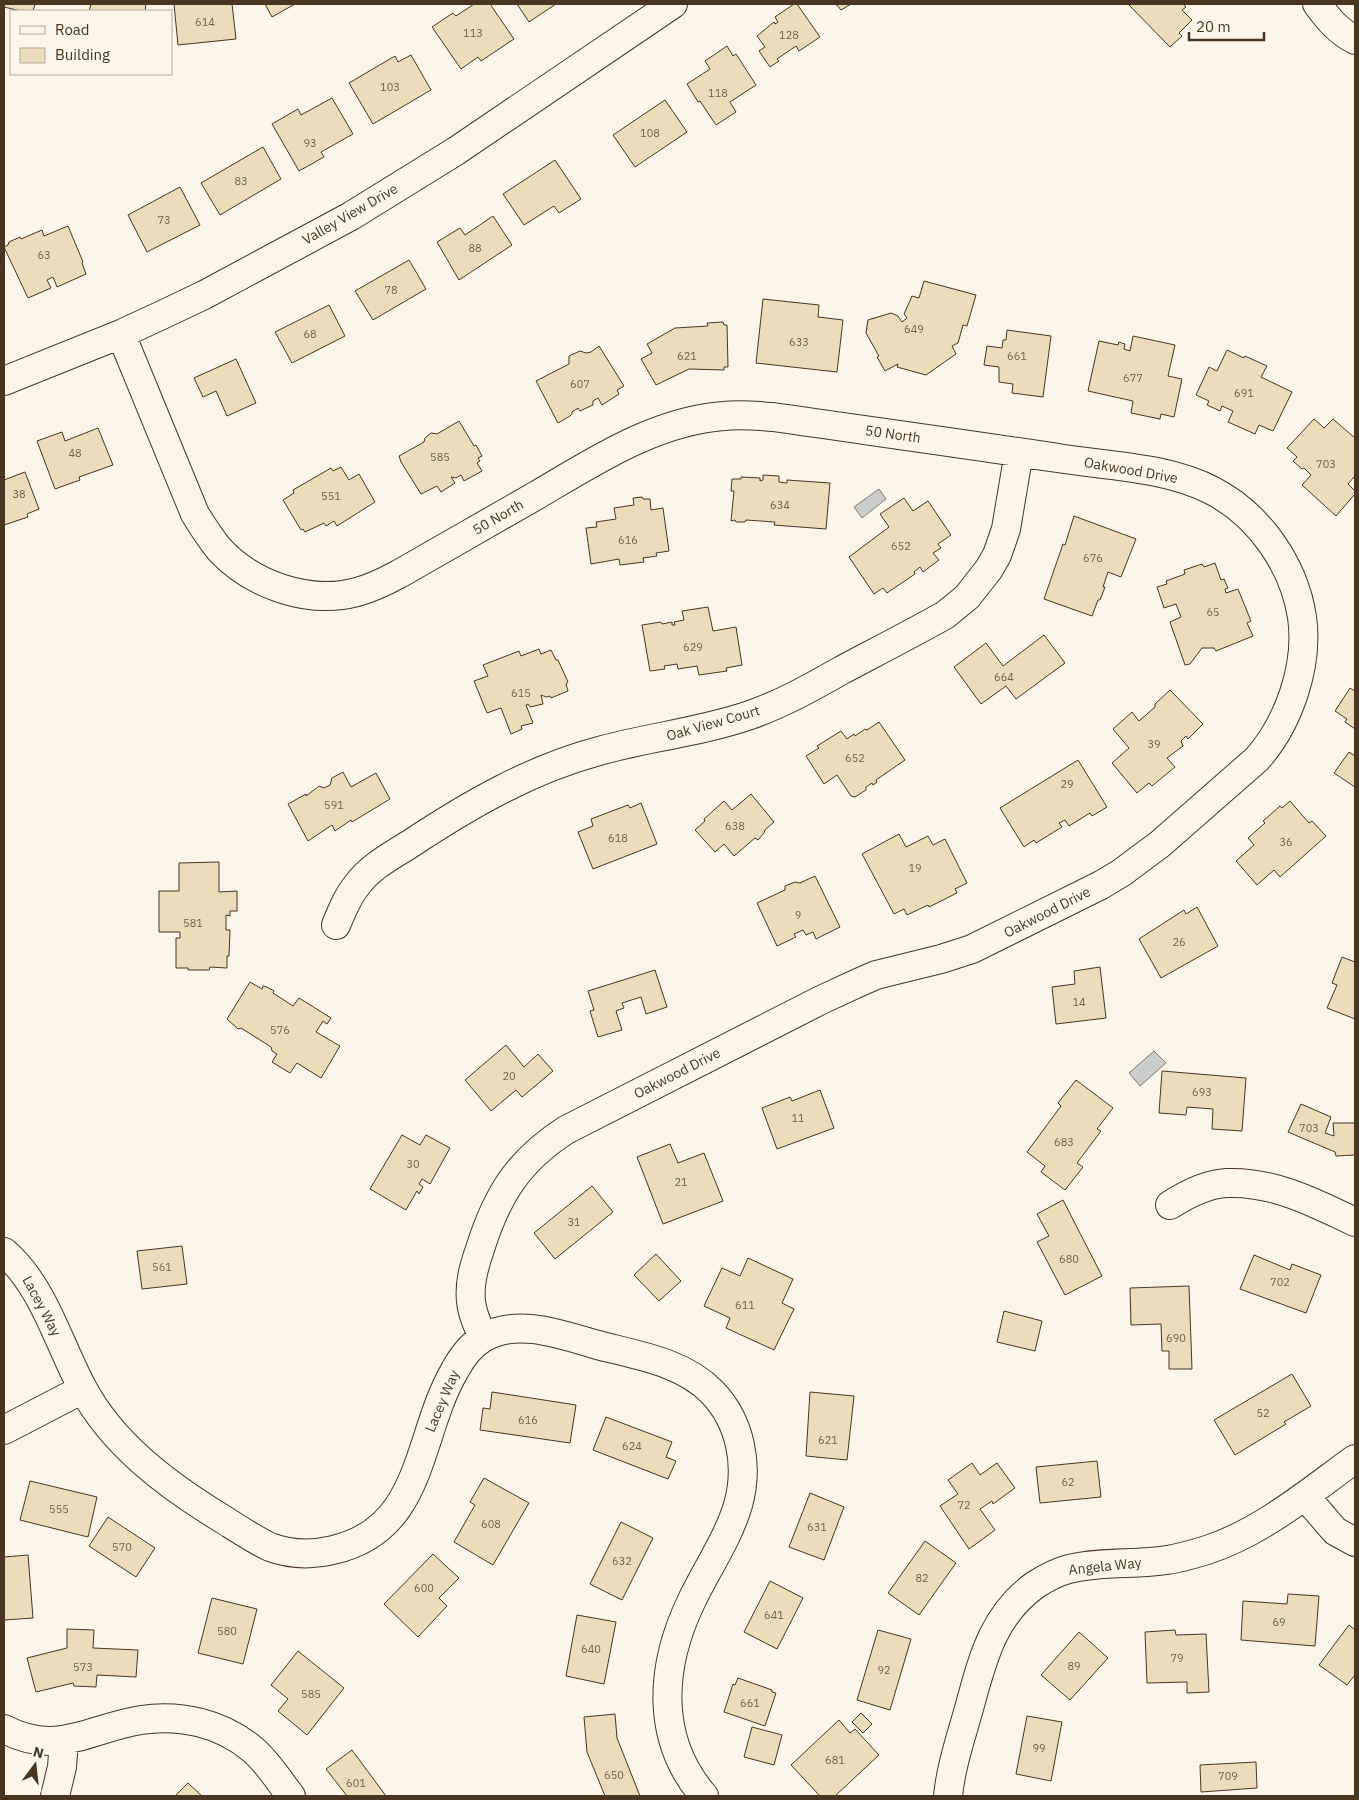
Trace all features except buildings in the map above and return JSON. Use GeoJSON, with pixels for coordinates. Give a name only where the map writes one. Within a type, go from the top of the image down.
{"type":"FeatureCollection","features":[{"type":"Feature","properties":{"kind":"street","name":"Valley View Drive"},"geometry":{"type":"LineString","coordinates":[[4,381],[121,334],[204,295],[351,216],[456,151],[673,4]]}},
{"type":"Feature","properties":{"kind":"street"},"geometry":{"type":"LineString","coordinates":[[1317,4],[1331,23],[1343,34],[1355,40]]}},
{"type":"Feature","properties":{"kind":"street","name":"50 North"},"geometry":{"type":"LineString","coordinates":[[121,334],[196,514],[206,533],[220,550],[238,566],[258,579],[283,589],[307,594],[332,596],[356,592],[378,585],[613,451],[651,433],[698,419],[723,416],[773,417],[1020,452]]}},
{"type":"Feature","properties":{"kind":"street","name":"Oak View Court"},"geometry":{"type":"LineString","coordinates":[[336,925],[345,904],[357,885],[372,868],[452,816],[503,788],[573,758],[601,750],[698,730],[751,714],[793,696],[945,615],[967,597],[997,556],[1006,529],[1020,452]]}},
{"type":"Feature","properties":{"kind":"street","name":"Oakwood Drive"},"geometry":{"type":"LineString","coordinates":[[483,1338],[475,1321],[470,1292],[474,1267],[489,1219],[521,1168],[549,1141],[566,1130],[821,1000],[876,975],[957,955],[972,949],[1101,885],[1160,844],[1257,759],[1270,745],[1287,712],[1300,670],[1303,625],[1296,591],[1290,576],[1282,560],[1260,528],[1246,513],[1230,501],[1213,491],[1180,478],[1147,471],[1020,452]]}},
{"type":"Feature","properties":{"kind":"street"},"geometry":{"type":"LineString","coordinates":[[1170,1204],[1206,1187],[1226,1183],[1263,1186],[1309,1200],[1355,1222]]}},
{"type":"Feature","properties":{"kind":"street","name":"Lacey Way"},"geometry":{"type":"LineString","coordinates":[[4,1252],[26,1273],[83,1388],[102,1417],[129,1449],[192,1500],[272,1548],[288,1552],[305,1554],[323,1553],[343,1548],[362,1540],[376,1531],[398,1509],[407,1495],[415,1476],[435,1414],[451,1376],[471,1347],[483,1338],[496,1332],[511,1329],[540,1330],[668,1364],[698,1380],[724,1406],[733,1423],[740,1443],[743,1464],[742,1485],[730,1526],[690,1603],[681,1625],[669,1667],[667,1689],[669,1724],[676,1749],[685,1769],[704,1796]]}},
{"type":"Feature","properties":{"kind":"street"},"geometry":{"type":"LineString","coordinates":[[4,1430],[83,1388]]}},
{"type":"Feature","properties":{"kind":"street","name":"Angela Way"},"geometry":{"type":"LineString","coordinates":[[948,1796],[952,1767],[984,1656],[994,1631],[1003,1617],[1027,1591],[1054,1574],[1068,1569],[1084,1566],[1167,1560],[1229,1542],[1305,1496],[1355,1459]]}},
{"type":"Feature","properties":{"kind":"street"},"geometry":{"type":"LineString","coordinates":[[1305,1496],[1324,1520],[1336,1531],[1355,1542]]}},
{"type":"Feature","properties":{"kind":"street"},"geometry":{"type":"LineString","coordinates":[[4,1729],[27,1738],[45,1741],[64,1740],[140,1720],[168,1718],[200,1722],[229,1733],[254,1750],[291,1796]]}},
{"type":"Feature","properties":{"kind":"street"},"geometry":{"type":"LineString","coordinates":[[55,1796],[62,1767],[64,1740]]}},
{"type":"Feature","properties":{"kind":"shaded area"},"geometry":{"type":"Polygon","coordinates":[[[879,489],[886,499],[862,518],[854,507],[879,489]]]}},
{"type":"Feature","properties":{"kind":"shaded area"},"geometry":{"type":"Polygon","coordinates":[[[1154,1051],[1166,1063],[1140,1086],[1129,1073],[1154,1051]]]}}]}
